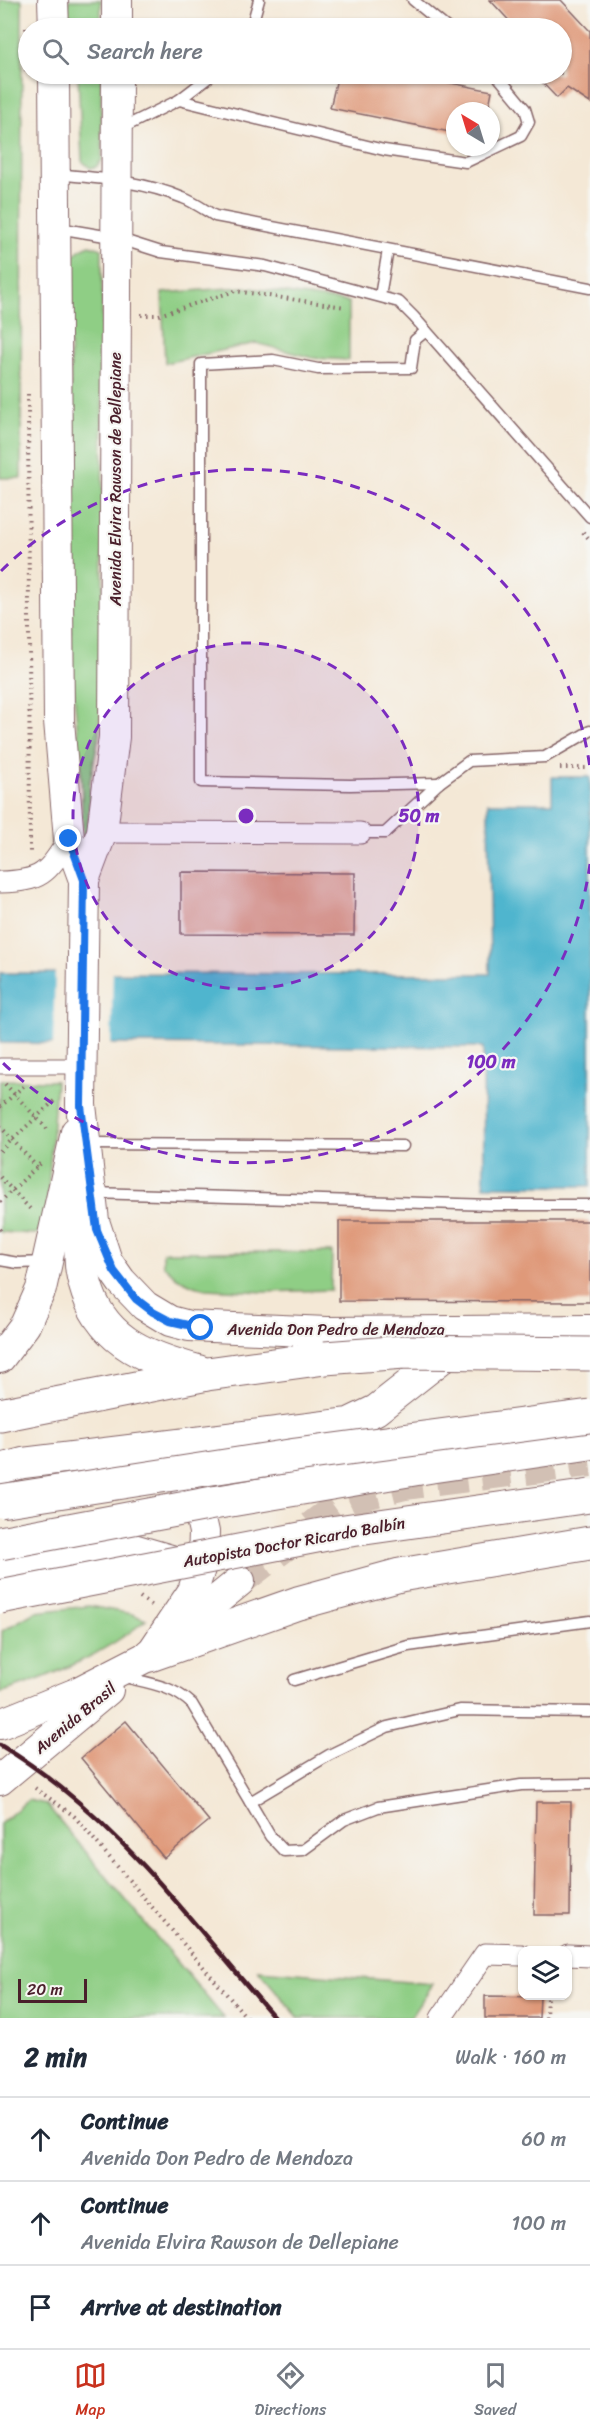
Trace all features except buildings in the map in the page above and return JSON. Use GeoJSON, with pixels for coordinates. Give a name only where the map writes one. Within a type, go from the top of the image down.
{"type":"FeatureCollection","features":[{"type":"Feature","properties":{"kind":"highway"},"geometry":{"type":"LineString","coordinates":[[92,1193],[82,1250],[83,1274],[91,1301],[100,1317],[119,1339],[155,1359],[207,1374]]}},
{"type":"Feature","properties":{"kind":"highway"},"geometry":{"type":"LineString","coordinates":[[15,1411],[207,1374],[325,1358],[404,1352],[590,1354]]}},
{"type":"Feature","properties":{"kind":"highway"},"geometry":{"type":"LineString","coordinates":[[0,1501],[296,1455],[590,1416]]}},
{"type":"Feature","properties":{"kind":"highway"},"geometry":{"type":"LineString","coordinates":[[0,1543],[224,1501],[432,1466],[590,1443]]}},
{"type":"Feature","properties":{"kind":"highway","name":"Autopista Doctor Ricardo Balbín"},"geometry":{"type":"LineString","coordinates":[[0,1597],[360,1529],[590,1496]]}},
{"type":"Feature","properties":{"kind":"highway"},"geometry":{"type":"LineString","coordinates":[[150,1655],[298,1603],[400,1575],[590,1543]]}},
{"type":"Feature","properties":{"kind":"highway"},"geometry":{"type":"LineString","coordinates":[[0,1576],[135,1551],[176,1563]]}},
{"type":"Feature","properties":{"kind":"main road"},"geometry":{"type":"LineString","coordinates":[[44,18],[54,0]]}},
{"type":"Feature","properties":{"kind":"main road"},"geometry":{"type":"LineString","coordinates":[[117,0],[117,18]]}},
{"type":"Feature","properties":{"kind":"main road","name":"Avenida Elvira Rawson de Dellepiane"},"geometry":{"type":"LineString","coordinates":[[41,84],[55,174],[59,721],[69,839],[85,892]]}},
{"type":"Feature","properties":{"kind":"main road","name":"Avenida Elvira Rawson de Dellepiane"},"geometry":{"type":"LineString","coordinates":[[92,1193],[87,1144],[69,1102],[82,1058],[85,892],[102,832],[114,737],[117,84]]}},
{"type":"Feature","properties":{"kind":"main road"},"geometry":{"type":"LineString","coordinates":[[0,1358],[14,1342],[30,1314],[49,1262],[69,1102]]}},
{"type":"Feature","properties":{"kind":"main road","name":"Avenida Don Pedro de Mendoza"},"geometry":{"type":"LineString","coordinates":[[92,1193],[97,1230],[114,1271],[145,1306],[170,1321],[201,1328],[277,1331],[590,1330]]}},
{"type":"Feature","properties":{"kind":"main road"},"geometry":{"type":"LineString","coordinates":[[0,1469],[24,1463],[349,1424],[376,1410],[479,1329]]}},
{"type":"Feature","properties":{"kind":"main road"},"geometry":{"type":"LineString","coordinates":[[124,1452],[155,1461],[180,1479],[196,1506],[204,1532],[203,1559],[193,1591],[150,1655]]}},
{"type":"Feature","properties":{"kind":"main road"},"geometry":{"type":"LineString","coordinates":[[0,1724],[74,1694],[150,1655],[240,1581]]}},
{"type":"Feature","properties":{"kind":"main road","name":"Avenida Brasil"},"geometry":{"type":"LineString","coordinates":[[0,1780],[150,1655]]}},
{"type":"Feature","properties":{"kind":"street"},"geometry":{"type":"LineString","coordinates":[[102,832],[360,834]]}},
{"type":"Feature","properties":{"kind":"street"},"geometry":{"type":"LineString","coordinates":[[0,882],[30,879],[51,868],[69,839]]}},
{"type":"Feature","properties":{"kind":"street"},"geometry":{"type":"LineString","coordinates":[[0,1066],[82,1058]]}},
{"type":"Feature","properties":{"kind":"street"},"geometry":{"type":"LineString","coordinates":[[441,2018],[485,1954],[518,1955]]}},
{"type":"Feature","properties":{"kind":"street"},"geometry":{"type":"LineString","coordinates":[[572,1955],[590,1956]]}},
{"type":"Feature","properties":{"kind":"lane"},"geometry":{"type":"LineString","coordinates":[[254,18],[259,0]]}},
{"type":"Feature","properties":{"kind":"lane"},"geometry":{"type":"LineString","coordinates":[[413,0],[435,18]]}},
{"type":"Feature","properties":{"kind":"lane"},"geometry":{"type":"LineString","coordinates":[[117,130],[179,100],[200,84]]}},
{"type":"Feature","properties":{"kind":"lane"},"geometry":{"type":"LineString","coordinates":[[179,100],[384,150],[466,162],[521,136],[529,122],[525,109],[504,84]]}},
{"type":"Feature","properties":{"kind":"lane"},"geometry":{"type":"LineString","coordinates":[[55,174],[117,180],[184,198],[215,216],[590,288]]}},
{"type":"Feature","properties":{"kind":"lane"},"geometry":{"type":"LineString","coordinates":[[55,227],[117,238],[161,252],[265,266],[399,303],[590,517]]}},
{"type":"Feature","properties":{"kind":"lane"},"geometry":{"type":"LineString","coordinates":[[380,296],[388,250]]}},
{"type":"Feature","properties":{"kind":"lane"},"geometry":{"type":"LineString","coordinates":[[426,331],[415,340],[411,368],[318,369],[273,360],[201,364],[201,782],[350,785],[440,783]]}},
{"type":"Feature","properties":{"kind":"lane"},"geometry":{"type":"LineString","coordinates":[[360,834],[385,833],[440,783],[470,760],[545,757],[590,731]]}},
{"type":"Feature","properties":{"kind":"lane"},"geometry":{"type":"LineString","coordinates":[[87,1144],[404,1146]]}},
{"type":"Feature","properties":{"kind":"lane"},"geometry":{"type":"LineString","coordinates":[[92,1193],[493,1205],[590,1205]]}},
{"type":"Feature","properties":{"kind":"lane"},"geometry":{"type":"LineString","coordinates":[[0,1260],[18,1263],[49,1262]]}},
{"type":"Feature","properties":{"kind":"lane"},"geometry":{"type":"LineString","coordinates":[[294,1680],[408,1646],[590,1622]]}},
{"type":"Feature","properties":{"kind":"lane"},"geometry":{"type":"LineString","coordinates":[[124,1677],[166,1688],[181,1694],[186,1699],[270,1836],[284,1851],[303,1850],[344,1820],[378,1807],[521,1785],[590,1784]]}},
{"type":"Feature","properties":{"kind":"lane"},"geometry":{"type":"LineString","coordinates":[[250,1802],[329,1755],[387,1727],[460,1710],[590,1712]]}},
{"type":"Feature","properties":{"kind":"path"},"geometry":{"type":"LineString","coordinates":[[28,385],[30,879]]}},
{"type":"Feature","properties":{"kind":"path"},"geometry":{"type":"LineString","coordinates":[[556,768],[590,768]]}},
{"type":"Feature","properties":{"kind":"path"},"geometry":{"type":"LineString","coordinates":[[0,1079],[55,1137]]}},
{"type":"Feature","properties":{"kind":"path"},"geometry":{"type":"LineString","coordinates":[[0,1151],[36,1118],[69,1102]]}},
{"type":"Feature","properties":{"kind":"path"},"geometry":{"type":"LineString","coordinates":[[0,1126],[43,1173]]}},
{"type":"Feature","properties":{"kind":"path"},"geometry":{"type":"LineString","coordinates":[[0,1202],[45,1159]]}},
{"type":"Feature","properties":{"kind":"path"},"geometry":{"type":"LineString","coordinates":[[0,1177],[39,1219]]}},
{"type":"Feature","properties":{"kind":"path"},"geometry":{"type":"LineString","coordinates":[[35,1788],[74,1816],[248,2018]]}},
{"type":"Feature","properties":{"kind":"path"},"geometry":{"type":"LineString","coordinates":[[546,2018],[547,2000]]}},
{"type":"Feature","properties":{"kind":"green space"},"geometry":{"type":"Polygon","coordinates":[[[0,0],[22,0],[22,18],[18,18],[18,84],[22,84],[21,478],[0,478],[0,0]]]}},
{"type":"Feature","properties":{"kind":"green space"},"geometry":{"type":"Polygon","coordinates":[[[68,0],[101,0],[101,18],[67,18],[68,0]]]}},
{"type":"Feature","properties":{"kind":"green space"},"geometry":{"type":"Polygon","coordinates":[[[78,84],[101,84],[102,160],[96,167],[90,168],[82,161],[78,84]]]}},
{"type":"Feature","properties":{"kind":"green space"},"geometry":{"type":"Polygon","coordinates":[[[90,245],[102,249],[103,632],[99,735],[90,781],[87,845],[83,844],[81,764],[71,665],[70,265],[77,252],[90,245]]]}},
{"type":"Feature","properties":{"kind":"green space"},"geometry":{"type":"Polygon","coordinates":[[[244,287],[349,302],[349,360],[313,358],[256,343],[165,363],[162,293],[244,287]]]}},
{"type":"Feature","properties":{"kind":"green space"},"geometry":{"type":"Polygon","coordinates":[[[0,1080],[56,1081],[46,1221],[38,1233],[34,1234],[0,1232],[0,1080]]]}},
{"type":"Feature","properties":{"kind":"green space"},"geometry":{"type":"Polygon","coordinates":[[[163,1252],[332,1252],[331,1290],[265,1292],[206,1289],[177,1278],[163,1265],[163,1252]]]}},
{"type":"Feature","properties":{"kind":"green space"},"geometry":{"type":"Polygon","coordinates":[[[89,1606],[132,1614],[146,1620],[95,1654],[39,1679],[0,1693],[2,1631],[35,1612],[89,1606]]]}},
{"type":"Feature","properties":{"kind":"green space"},"geometry":{"type":"Polygon","coordinates":[[[28,1800],[46,1804],[224,2018],[0,2018],[0,1824],[28,1800]]]}},
{"type":"Feature","properties":{"kind":"green space"},"geometry":{"type":"Polygon","coordinates":[[[258,1970],[433,1984],[410,2018],[299,2018],[258,1970]]]}},
{"type":"Feature","properties":{"kind":"water"},"geometry":{"type":"Polygon","coordinates":[[[552,777],[590,777],[590,1186],[484,1186],[483,1047],[0,1043],[0,973],[490,974],[488,803],[552,803],[552,777]]]}},
{"type":"Feature","properties":{"kind":"pier"},"geometry":{"type":"Polygon","coordinates":[[[55,970],[113,970],[111,1046],[53,1046],[55,970]]]}},
{"type":"Feature","properties":{"kind":"tunnel"},"geometry":{"type":"LineString","coordinates":[[240,1581],[336,1508],[365,1495],[405,1485],[590,1462]]}},
{"type":"Feature","properties":{"kind":"railway"},"geometry":{"type":"LineString","coordinates":[[0,1745],[41,1772],[114,1835],[181,1907],[275,2018]]}},
{"type":"Feature","properties":{"kind":"route"},"geometry":{"type":"LineString","coordinates":[[69,839],[84,880],[81,1106],[94,1221],[107,1261],[136,1299],[170,1321],[201,1328]]}}]}
